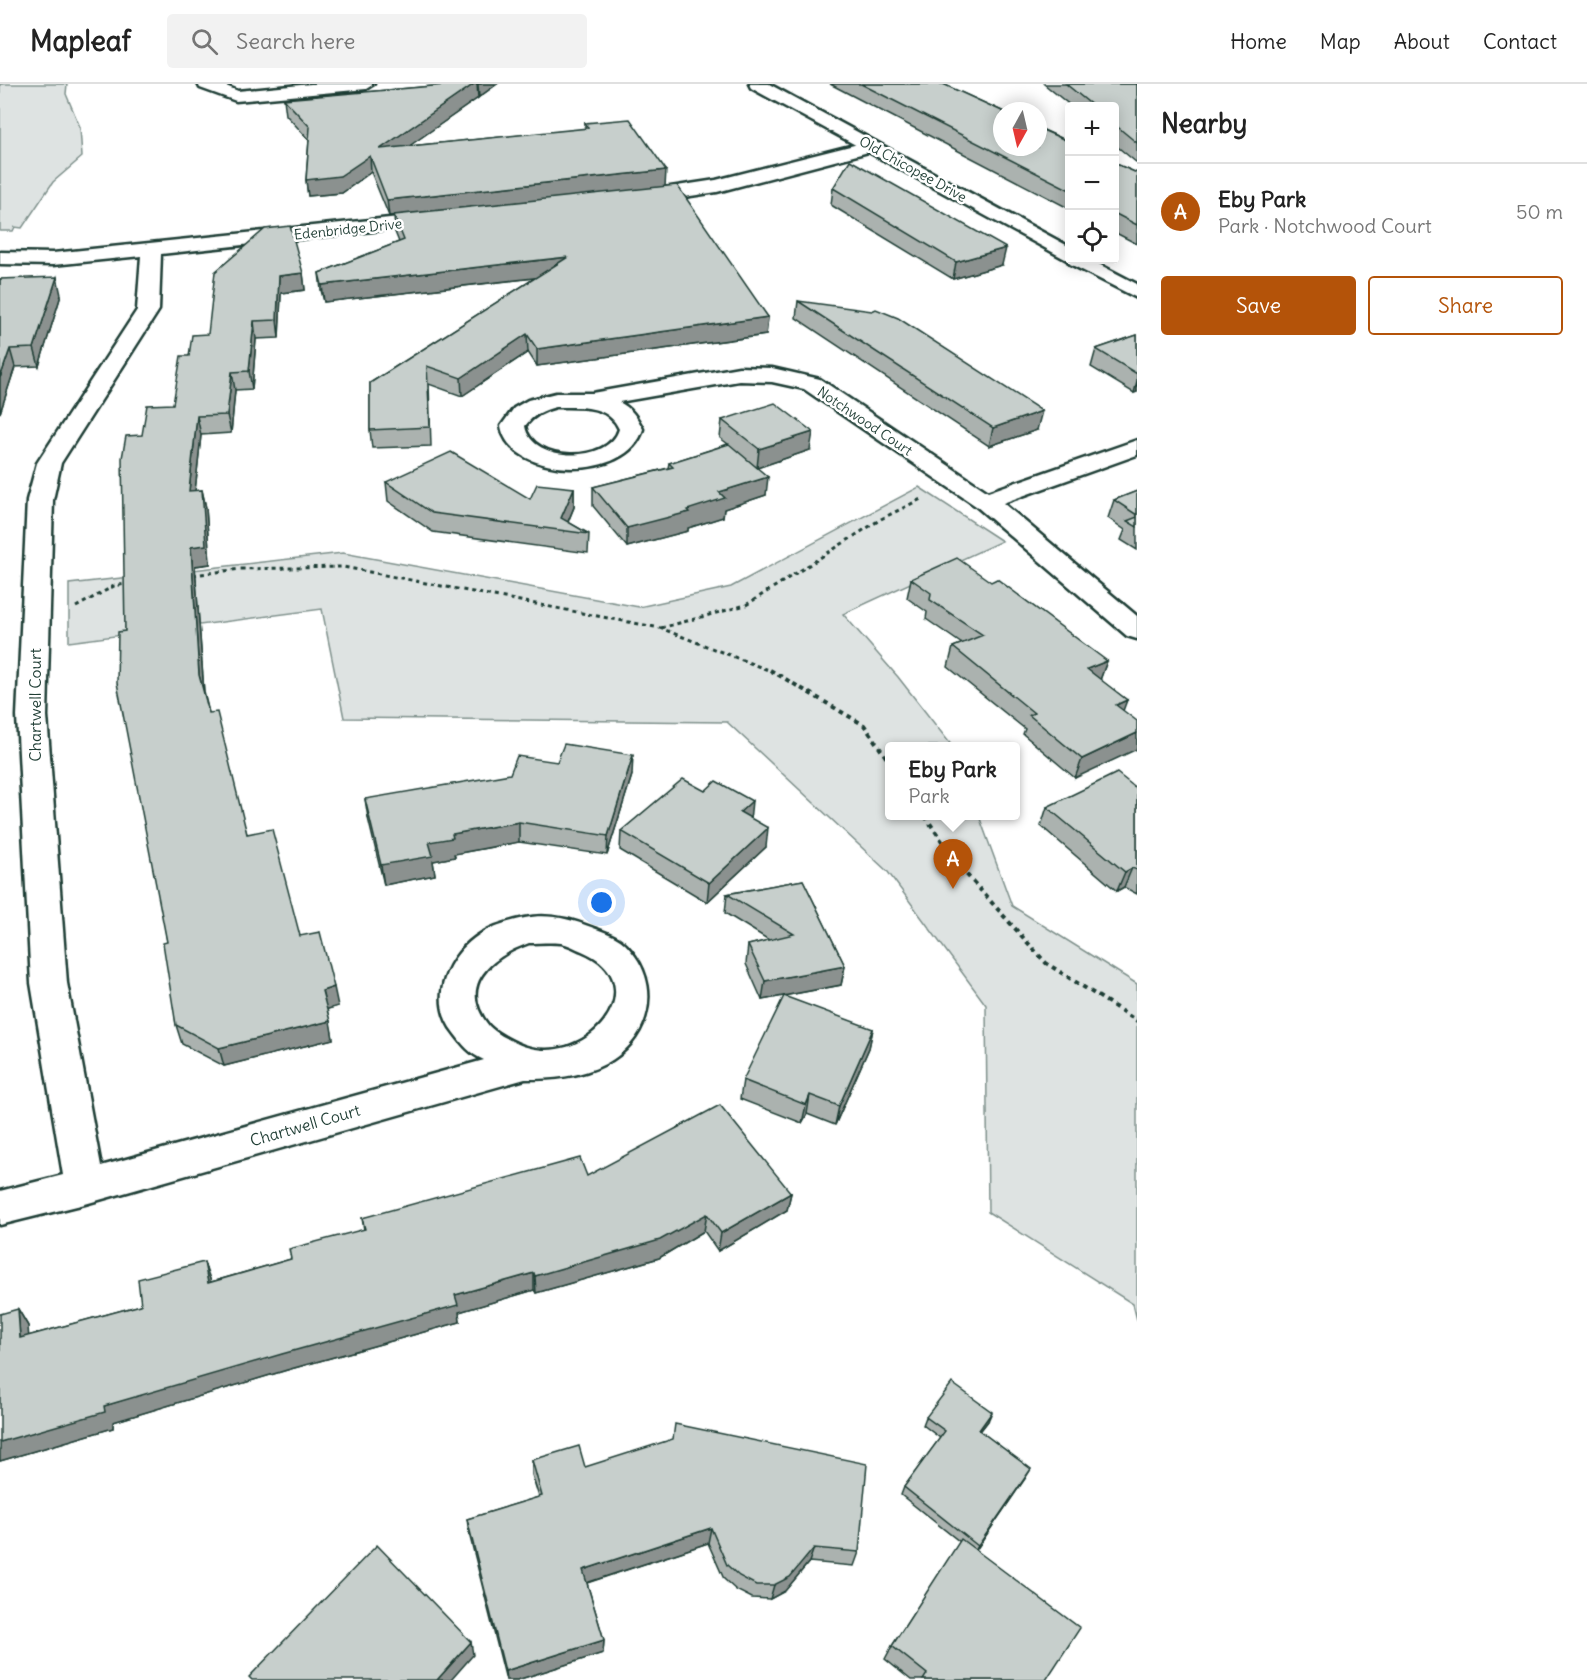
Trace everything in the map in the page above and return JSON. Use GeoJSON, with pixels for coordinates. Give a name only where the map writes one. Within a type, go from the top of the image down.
{"type":"FeatureCollection","features":[{"type":"Feature","properties":{"kind":"street"},"geometry":{"type":"LineString","coordinates":[[206,84],[236,96],[366,84]]}},
{"type":"Feature","properties":{"kind":"street","name":"Old Chicopee Drive"},"geometry":{"type":"LineString","coordinates":[[757,84],[1065,252]]}},
{"type":"Feature","properties":{"kind":"street"},"geometry":{"type":"LineString","coordinates":[[618,200],[717,186],[870,146]]}},
{"type":"Feature","properties":{"kind":"street","name":"Edenbridge Drive"},"geometry":{"type":"LineString","coordinates":[[0,258],[53,259],[455,217]]}},
{"type":"Feature","properties":{"kind":"street","name":"Chartwell Court"},"geometry":{"type":"LineString","coordinates":[[85,1186],[49,983],[32,716],[40,500],[49,464],[148,310],[151,250]]}},
{"type":"Feature","properties":{"kind":"street"},"geometry":{"type":"LineString","coordinates":[[1084,264],[1137,292]]}},
{"type":"Feature","properties":{"kind":"street","name":"Notchwood Court"},"geometry":{"type":"LineString","coordinates":[[592,400],[739,374],[772,375],[812,384],[985,501],[1137,630]]}},
{"type":"Feature","properties":{"kind":"street"},"geometry":{"type":"LineString","coordinates":[[985,501],[1137,447]]}},
{"type":"Feature","properties":{"kind":"street","name":"Chartwell Court"},"geometry":{"type":"LineString","coordinates":[[0,1208],[525,1064],[557,1064],[598,1050],[620,1032],[632,1010],[633,986],[627,968],[610,948],[586,935],[558,928],[525,929],[497,938],[476,954],[461,975],[458,994],[457,1003],[465,1026],[478,1042],[503,1057],[525,1064]]}},
{"type":"Feature","properties":{"kind":"path"},"geometry":{"type":"LineString","coordinates":[[660,628],[746,605],[881,519],[928,495]]}},
{"type":"Feature","properties":{"kind":"path"},"geometry":{"type":"LineString","coordinates":[[183,576],[240,568],[343,567],[660,628],[765,667],[864,724],[885,756]]}},
{"type":"Feature","properties":{"kind":"path"},"geometry":{"type":"LineString","coordinates":[[73,608],[114,586],[137,583]]}},
{"type":"Feature","properties":{"kind":"path"},"geometry":{"type":"LineString","coordinates":[[928,820],[958,865],[1046,963],[1137,1021]]}},
{"type":"Feature","properties":{"kind":"shaded area"},"geometry":{"type":"Polygon","coordinates":[[[0,84],[67,84],[66,94],[80,127],[82,157],[53,182],[22,228],[15,227],[13,231],[0,231],[0,84]]]}},
{"type":"Feature","properties":{"kind":"shaded area"},"geometry":{"type":"Polygon","coordinates":[[[919,487],[1002,541],[843,614],[898,677],[949,742],[885,742],[885,820],[980,820],[1012,906],[1137,984],[1137,1320],[1133,1304],[988,1212],[986,1005],[888,872],[727,722],[344,718],[322,609],[69,642],[69,584],[343,553],[639,607],[731,587],[919,487]]]}},
{"type":"Feature","properties":{"kind":"building"},"geometry":{"type":"Polygon","coordinates":[[[474,84],[380,149],[588,128],[585,123],[630,119],[666,170],[387,200],[370,156],[340,176],[306,180],[310,127],[284,99],[474,84]]]}},
{"type":"Feature","properties":{"kind":"building"},"geometry":{"type":"Polygon","coordinates":[[[861,84],[943,84],[993,107],[993,151],[861,84]]]}},
{"type":"Feature","properties":{"kind":"building"},"geometry":{"type":"Polygon","coordinates":[[[1066,84],[1137,84],[1137,143],[1119,128],[1119,102],[1088,102],[1066,84]]]}},
{"type":"Feature","properties":{"kind":"building"},"geometry":{"type":"Polygon","coordinates":[[[1047,132],[1065,140],[1065,187],[1003,156],[1047,156],[1047,132]]]}},
{"type":"Feature","properties":{"kind":"building"},"geometry":{"type":"Polygon","coordinates":[[[850,160],[1006,248],[956,262],[833,188],[850,160]]]}},
{"type":"Feature","properties":{"kind":"building"},"geometry":{"type":"Polygon","coordinates":[[[1119,165],[1137,173],[1137,225],[1119,216],[1119,165]]]}},
{"type":"Feature","properties":{"kind":"building"},"geometry":{"type":"Polygon","coordinates":[[[677,185],[768,317],[537,349],[527,334],[461,378],[427,366],[430,427],[370,430],[370,383],[568,257],[322,285],[319,273],[404,240],[394,215],[677,185]]]}},
{"type":"Feature","properties":{"kind":"building"},"geometry":{"type":"Polygon","coordinates":[[[290,226],[303,273],[279,276],[277,320],[254,321],[249,371],[232,372],[227,415],[197,416],[189,491],[202,490],[206,545],[191,547],[199,675],[209,713],[217,712],[247,834],[272,829],[300,936],[320,932],[334,987],[322,991],[330,1021],[219,1048],[176,1025],[163,943],[167,942],[117,683],[118,632],[125,631],[122,458],[126,436],[142,435],[147,405],[173,404],[181,356],[189,356],[192,335],[208,334],[215,272],[265,229],[290,226]]]}},
{"type":"Feature","properties":{"kind":"building"},"geometry":{"type":"Polygon","coordinates":[[[57,277],[34,348],[10,349],[0,378],[0,279],[57,277]]]}},
{"type":"Feature","properties":{"kind":"building"},"geometry":{"type":"Polygon","coordinates":[[[798,301],[872,311],[876,309],[898,318],[1042,411],[993,428],[798,301]]]}},
{"type":"Feature","properties":{"kind":"building"},"geometry":{"type":"Polygon","coordinates":[[[1137,335],[1137,374],[1096,349],[1137,335]]]}},
{"type":"Feature","properties":{"kind":"building"},"geometry":{"type":"Polygon","coordinates":[[[775,403],[813,432],[759,449],[722,420],[775,403]]]}},
{"type":"Feature","properties":{"kind":"building"},"geometry":{"type":"Polygon","coordinates":[[[729,444],[768,477],[719,492],[725,498],[687,510],[689,512],[627,528],[593,487],[673,467],[669,463],[729,444]]]}},
{"type":"Feature","properties":{"kind":"building"},"geometry":{"type":"Polygon","coordinates":[[[451,452],[530,499],[537,484],[574,488],[561,518],[589,534],[432,513],[386,482],[451,452]]]}},
{"type":"Feature","properties":{"kind":"building"},"geometry":{"type":"Polygon","coordinates":[[[1137,491],[1137,515],[1114,500],[1137,491]]]}},
{"type":"Feature","properties":{"kind":"building"},"geometry":{"type":"Polygon","coordinates":[[[1137,517],[1137,527],[1127,521],[1137,517]]]}},
{"type":"Feature","properties":{"kind":"building"},"geometry":{"type":"Polygon","coordinates":[[[957,558],[991,582],[997,579],[1107,661],[1087,669],[1127,700],[1116,705],[1137,721],[1137,733],[1082,759],[1029,715],[1034,713],[953,647],[983,635],[930,600],[931,593],[911,579],[957,558]]]}},
{"type":"Feature","properties":{"kind":"building"},"geometry":{"type":"Polygon","coordinates":[[[564,744],[633,755],[608,836],[519,822],[452,834],[453,838],[429,842],[433,856],[381,865],[365,799],[510,774],[517,756],[557,762],[564,744]]]}},
{"type":"Feature","properties":{"kind":"building"},"geometry":{"type":"Polygon","coordinates":[[[1117,773],[1137,789],[1137,870],[1132,868],[1125,872],[1047,807],[1117,773]]]}},
{"type":"Feature","properties":{"kind":"building"},"geometry":{"type":"Polygon","coordinates":[[[683,779],[705,791],[716,781],[752,801],[740,812],[768,828],[709,883],[621,831],[683,779]]]}},
{"type":"Feature","properties":{"kind":"building"},"geometry":{"type":"Polygon","coordinates":[[[803,880],[845,966],[765,981],[748,945],[794,934],[727,894],[803,880]]]}},
{"type":"Feature","properties":{"kind":"building"},"geometry":{"type":"Polygon","coordinates":[[[784,996],[873,1029],[839,1106],[810,1095],[806,1105],[743,1080],[784,996]]]}},
{"type":"Feature","properties":{"kind":"building"},"geometry":{"type":"Polygon","coordinates":[[[720,1105],[791,1193],[721,1233],[707,1214],[660,1240],[535,1276],[534,1273],[455,1295],[458,1305],[104,1406],[105,1412],[0,1442],[0,1314],[18,1309],[20,1338],[141,1305],[138,1279],[204,1262],[208,1283],[291,1259],[289,1249],[365,1229],[362,1218],[580,1158],[587,1176],[720,1105]]]}},
{"type":"Feature","properties":{"kind":"building"},"geometry":{"type":"Polygon","coordinates":[[[952,1383],[992,1412],[979,1430],[1031,1469],[978,1546],[904,1487],[945,1431],[926,1417],[952,1383]]]}},
{"type":"Feature","properties":{"kind":"building"},"geometry":{"type":"Polygon","coordinates":[[[675,1424],[867,1464],[859,1552],[814,1548],[790,1577],[774,1585],[756,1585],[739,1576],[727,1565],[711,1528],[583,1570],[604,1640],[505,1671],[467,1519],[542,1496],[532,1460],[579,1446],[585,1467],[673,1439],[675,1424]]]}},
{"type":"Feature","properties":{"kind":"building"},"geometry":{"type":"Polygon","coordinates":[[[961,1539],[1080,1628],[1046,1680],[923,1680],[927,1674],[892,1646],[961,1539]]]}},
{"type":"Feature","properties":{"kind":"building"},"geometry":{"type":"Polygon","coordinates":[[[377,1545],[471,1642],[437,1680],[252,1680],[249,1677],[377,1545]]]}},
{"type":"Feature","properties":{"kind":"place","name":"Eby Park"},"geometry":{"type":"Point","coordinates":[953,889]}}]}
